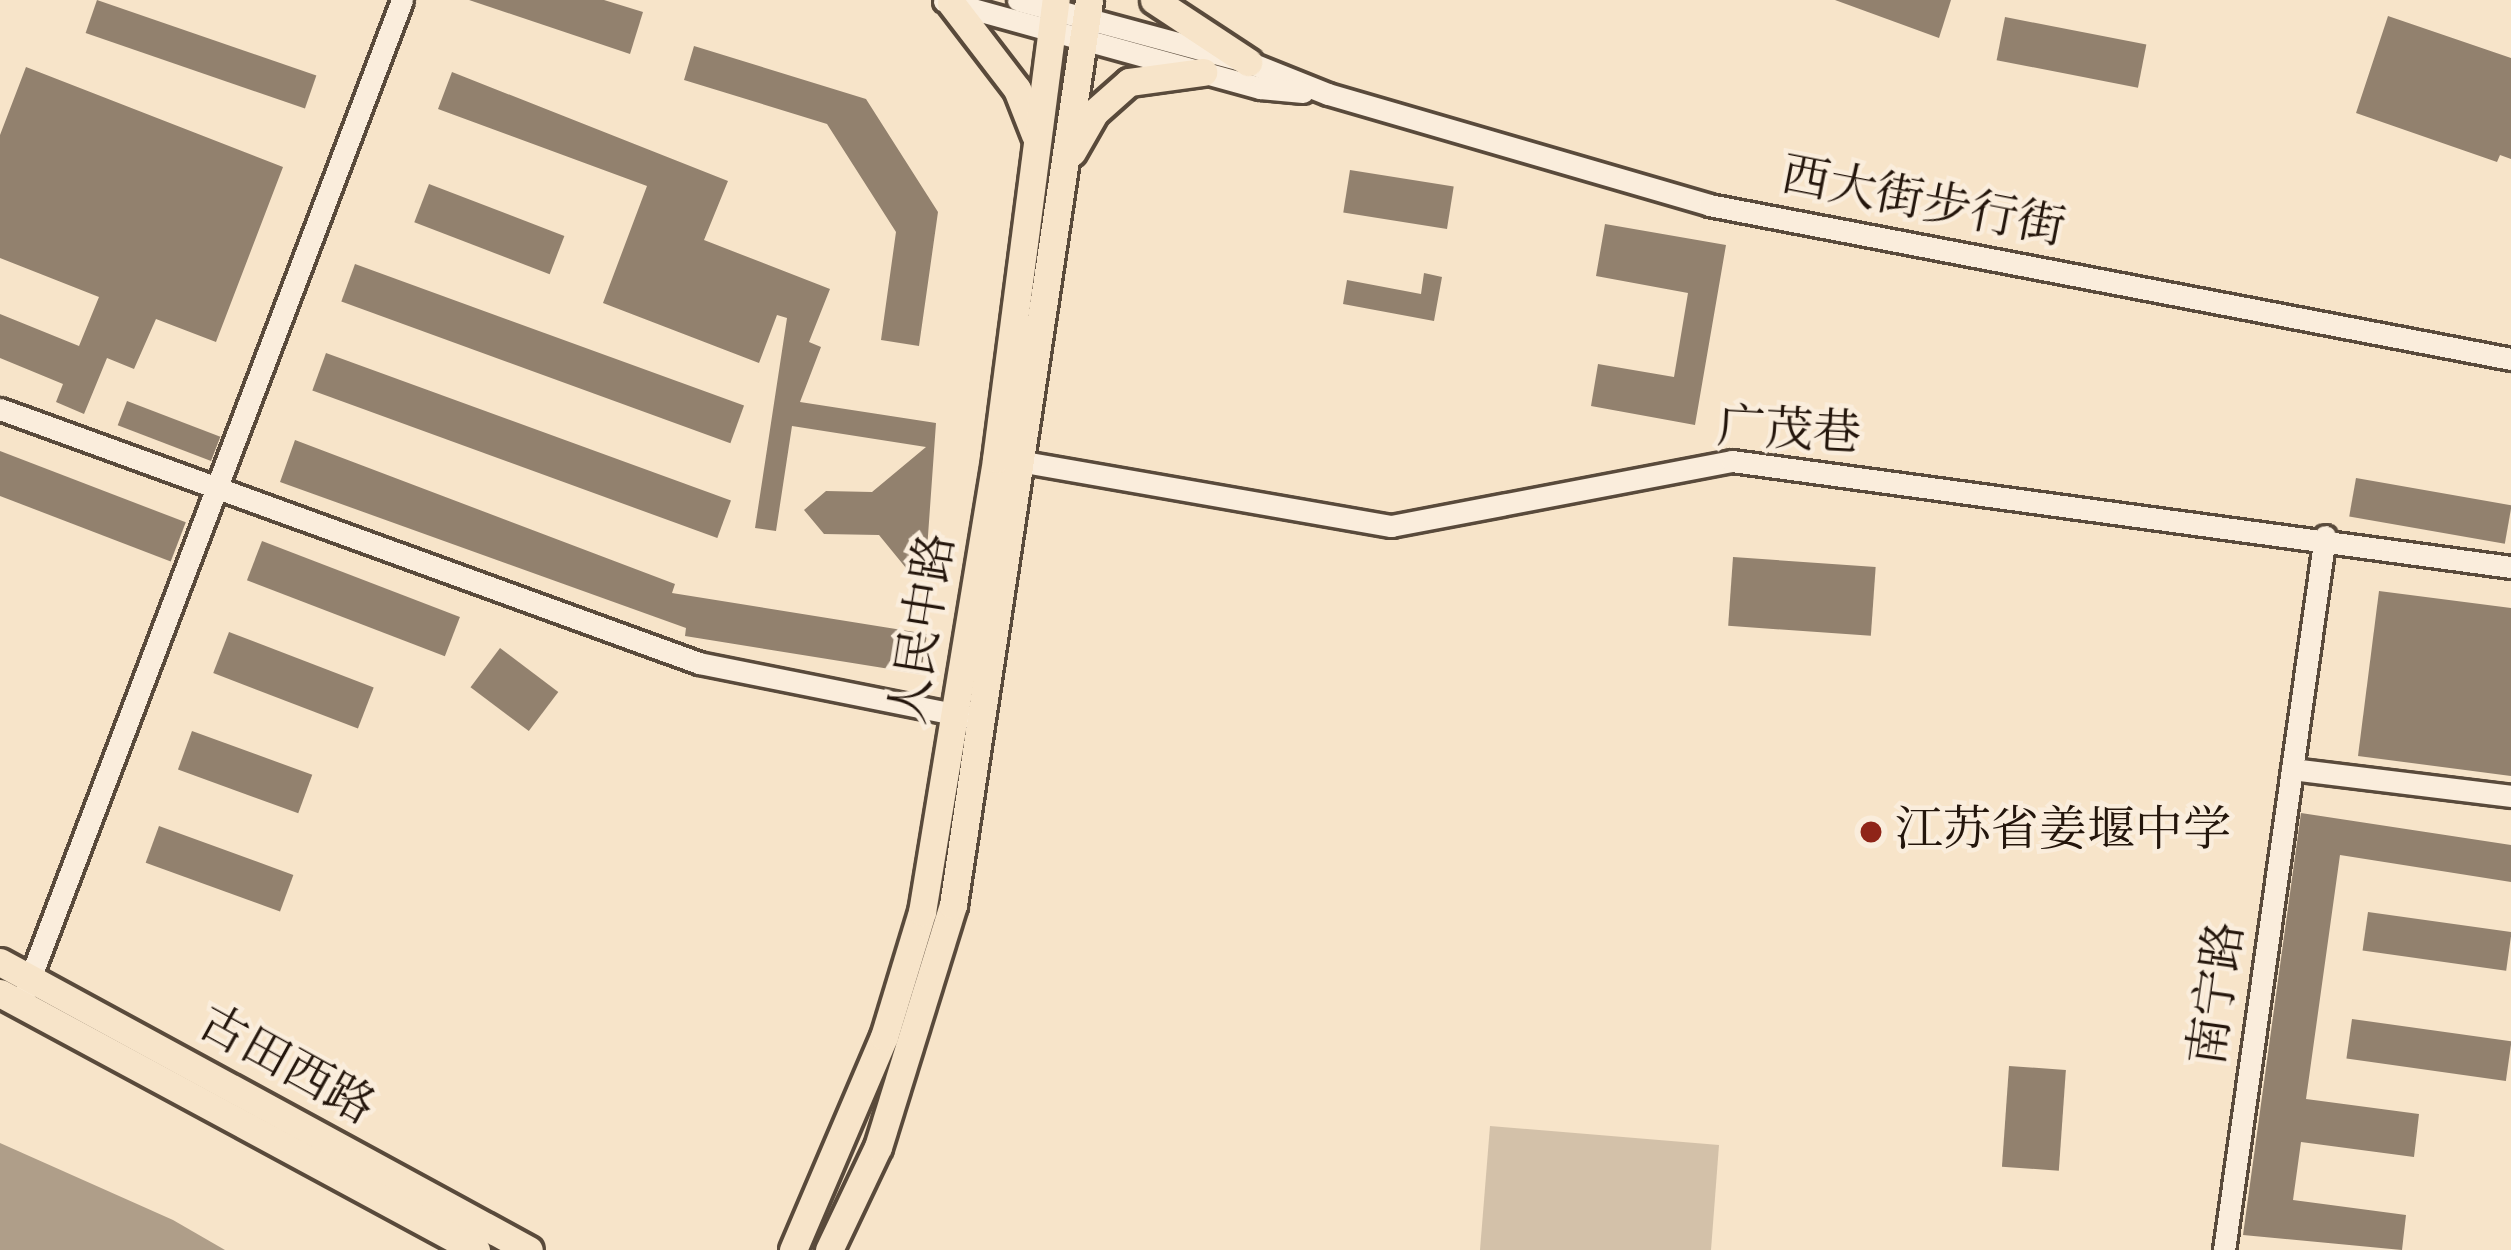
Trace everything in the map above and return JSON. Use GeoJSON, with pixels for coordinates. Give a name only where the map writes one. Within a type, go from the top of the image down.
{"type":"FeatureCollection","features":[{"type":"Feature","properties":{"kind":"main road"},"geometry":{"type":"LineString","coordinates":[[1154,0],[1248,62]]}},
{"type":"Feature","properties":{"kind":"main road"},"geometry":{"type":"LineString","coordinates":[[945,2],[1017,89],[1036,137]]}},
{"type":"Feature","properties":{"kind":"main road","name":"人民中路"},"geometry":{"type":"LineString","coordinates":[[1010,459],[1036,137],[1053,13]]}},
{"type":"Feature","properties":{"kind":"main road","name":"人民中路"},"geometry":{"type":"LineString","coordinates":[[834,1244],[915,1043],[953,905],[969,717],[1085,18]]}},
{"type":"Feature","properties":{"kind":"main road"},"geometry":{"type":"LineString","coordinates":[[1064,166],[1095,112],[1130,82],[1203,72]]}},
{"type":"Feature","properties":{"kind":"main road","name":"人民中路"},"geometry":{"type":"LineString","coordinates":[[794,1250],[884,1037],[922,912],[969,717]]}},
{"type":"Feature","properties":{"kind":"main road","name":"古田西路"},"geometry":{"type":"LineString","coordinates":[[0,962],[17,991],[476,1250]]}},
{"type":"Feature","properties":{"kind":"main road","name":"古田西路"},"geometry":{"type":"LineString","coordinates":[[17,991],[529,1250]]}},
{"type":"Feature","properties":{"kind":"main road"},"geometry":{"type":"LineString","coordinates":[[774,1250],[821,1195]]}},
{"type":"Feature","properties":{"kind":"street"},"geometry":{"type":"LineString","coordinates":[[17,991],[221,490],[401,0]]}},
{"type":"Feature","properties":{"kind":"street"},"geometry":{"type":"LineString","coordinates":[[1018,0],[1053,13]]}},
{"type":"Feature","properties":{"kind":"street"},"geometry":{"type":"LineString","coordinates":[[945,2],[1085,18],[1248,62],[1328,94]]}},
{"type":"Feature","properties":{"kind":"street"},"geometry":{"type":"LineString","coordinates":[[1085,18],[1203,72],[1328,94]]}},
{"type":"Feature","properties":{"kind":"street","name":"西大街步行街"},"geometry":{"type":"LineString","coordinates":[[1328,94],[1709,205],[2511,359]]}},
{"type":"Feature","properties":{"kind":"street"},"geometry":{"type":"LineString","coordinates":[[0,409],[699,663],[969,717]]}},
{"type":"Feature","properties":{"kind":"street","name":"广茂巷"},"geometry":{"type":"LineString","coordinates":[[1010,459],[1391,526],[1732,461],[2325,536],[2511,567]]}},
{"type":"Feature","properties":{"kind":"street","name":"南宁路"},"geometry":{"type":"LineString","coordinates":[[2224,1250],[2325,536]]}},
{"type":"Feature","properties":{"kind":"street"},"geometry":{"type":"LineString","coordinates":[[2292,769],[2511,796]]}},
{"type":"Feature","properties":{"kind":"shaded area"},"geometry":{"type":"Polygon","coordinates":[[[1490,1126],[1719,1145],[1711,1250],[1480,1250],[1490,1126]]]}},
{"type":"Feature","properties":{"kind":"shaded area"},"geometry":{"type":"Polygon","coordinates":[[[0,1143],[173,1220],[225,1250],[0,1250],[0,1143]]]}},
{"type":"Feature","properties":{"kind":"building"},"geometry":{"type":"Polygon","coordinates":[[[97,0],[316,76],[305,109],[86,33],[97,0]]]}},
{"type":"Feature","properties":{"kind":"building"},"geometry":{"type":"Polygon","coordinates":[[[469,0],[604,0],[643,12],[630,54],[469,0]]]}},
{"type":"Feature","properties":{"kind":"building"},"geometry":{"type":"Polygon","coordinates":[[[1835,0],[1951,0],[1939,38],[1835,0]]]}},
{"type":"Feature","properties":{"kind":"building"},"geometry":{"type":"Polygon","coordinates":[[[2388,16],[2511,58],[2511,159],[2500,155],[2497,162],[2356,113],[2388,16]]]}},
{"type":"Feature","properties":{"kind":"building"},"geometry":{"type":"Polygon","coordinates":[[[2005,17],[2146,44],[2138,88],[1997,60],[2005,17]]]}},
{"type":"Feature","properties":{"kind":"building"},"geometry":{"type":"Polygon","coordinates":[[[694,46],[866,99],[938,212],[919,346],[881,340],[896,232],[827,124],[684,80],[694,46]]]}},
{"type":"Feature","properties":{"kind":"building"},"geometry":{"type":"Polygon","coordinates":[[[26,67],[283,167],[216,342],[156,319],[134,369],[107,358],[84,414],[56,402],[63,384],[0,358],[0,314],[79,346],[99,297],[0,258],[0,135],[26,67]]]}},
{"type":"Feature","properties":{"kind":"building"},"geometry":{"type":"Polygon","coordinates":[[[452,72],[728,181],[704,240],[830,289],[809,342],[821,347],[800,402],[936,423],[927,550],[906,568],[879,535],[824,534],[804,510],[826,491],[872,492],[926,447],[792,426],[776,531],[755,528],[787,318],[777,315],[759,363],[603,303],[647,186],[438,109],[452,72]]]}},
{"type":"Feature","properties":{"kind":"building"},"geometry":{"type":"Polygon","coordinates":[[[1350,170],[1454,186],[1447,229],[1343,212],[1350,170]]]}},
{"type":"Feature","properties":{"kind":"building"},"geometry":{"type":"Polygon","coordinates":[[[429,184],[564,236],[550,274],[414,222],[429,184]]]}},
{"type":"Feature","properties":{"kind":"building"},"geometry":{"type":"Polygon","coordinates":[[[1605,224],[1726,245],[1695,425],[1591,406],[1598,364],[1674,377],[1688,293],[1596,276],[1605,224]]]}},
{"type":"Feature","properties":{"kind":"building"},"geometry":{"type":"Polygon","coordinates":[[[355,264],[744,406],[730,443],[341,302],[355,264]]]}},
{"type":"Feature","properties":{"kind":"building"},"geometry":{"type":"Polygon","coordinates":[[[1424,273],[1442,277],[1434,321],[1343,304],[1347,280],[1421,294],[1424,273]]]}},
{"type":"Feature","properties":{"kind":"building"},"geometry":{"type":"Polygon","coordinates":[[[326,353],[731,500],[717,538],[312,391],[326,353]]]}},
{"type":"Feature","properties":{"kind":"building"},"geometry":{"type":"Polygon","coordinates":[[[127,401],[220,437],[211,461],[118,425],[127,401]]]}},
{"type":"Feature","properties":{"kind":"building"},"geometry":{"type":"Polygon","coordinates":[[[295,440],[675,584],[672,593],[927,634],[921,674],[685,636],[686,628],[280,482],[295,440]]]}},
{"type":"Feature","properties":{"kind":"building"},"geometry":{"type":"Polygon","coordinates":[[[0,451],[186,522],[171,562],[0,496],[0,451]]]}},
{"type":"Feature","properties":{"kind":"building"},"geometry":{"type":"Polygon","coordinates":[[[2356,478],[2511,505],[2505,544],[2349,516],[2356,478]]]}},
{"type":"Feature","properties":{"kind":"building"},"geometry":{"type":"Polygon","coordinates":[[[262,541],[460,617],[445,656],[247,580],[262,541]]]}},
{"type":"Feature","properties":{"kind":"building"},"geometry":{"type":"Polygon","coordinates":[[[1733,557],[1876,567],[1871,636],[1728,626],[1733,557]]]}},
{"type":"Feature","properties":{"kind":"building"},"geometry":{"type":"Polygon","coordinates":[[[2379,591],[2511,608],[2511,776],[2358,756],[2379,591]]]}},
{"type":"Feature","properties":{"kind":"building"},"geometry":{"type":"Polygon","coordinates":[[[229,632],[374,688],[358,729],[213,673],[229,632]]]}},
{"type":"Feature","properties":{"kind":"building"},"geometry":{"type":"Polygon","coordinates":[[[500,648],[558,692],[529,731],[471,687],[500,648]]]}},
{"type":"Feature","properties":{"kind":"building"},"geometry":{"type":"Polygon","coordinates":[[[192,731],[312,775],[298,813],[178,770],[192,731]]]}},
{"type":"Feature","properties":{"kind":"building"},"geometry":{"type":"Polygon","coordinates":[[[2301,813],[2511,845],[2511,882],[2340,855],[2306,1099],[2419,1114],[2414,1157],[2301,1142],[2293,1200],[2406,1215],[2402,1250],[2243,1235],[2301,813]]]}},
{"type":"Feature","properties":{"kind":"building"},"geometry":{"type":"Polygon","coordinates":[[[159,826],[293,875],[280,912],[146,863],[159,826]]]}},
{"type":"Feature","properties":{"kind":"building"},"geometry":{"type":"Polygon","coordinates":[[[2368,912],[2511,932],[2506,971],[2363,951],[2368,912]]]}},
{"type":"Feature","properties":{"kind":"building"},"geometry":{"type":"Polygon","coordinates":[[[2352,1019],[2511,1041],[2506,1081],[2346,1059],[2352,1019]]]}},
{"type":"Feature","properties":{"kind":"building"},"geometry":{"type":"Polygon","coordinates":[[[2009,1066],[2066,1070],[2059,1171],[2002,1167],[2009,1066]]]}},
{"type":"Feature","properties":{"kind":"place","name":"江苏省姜堰中学"},"geometry":{"type":"Point","coordinates":[1871,832]}}]}
